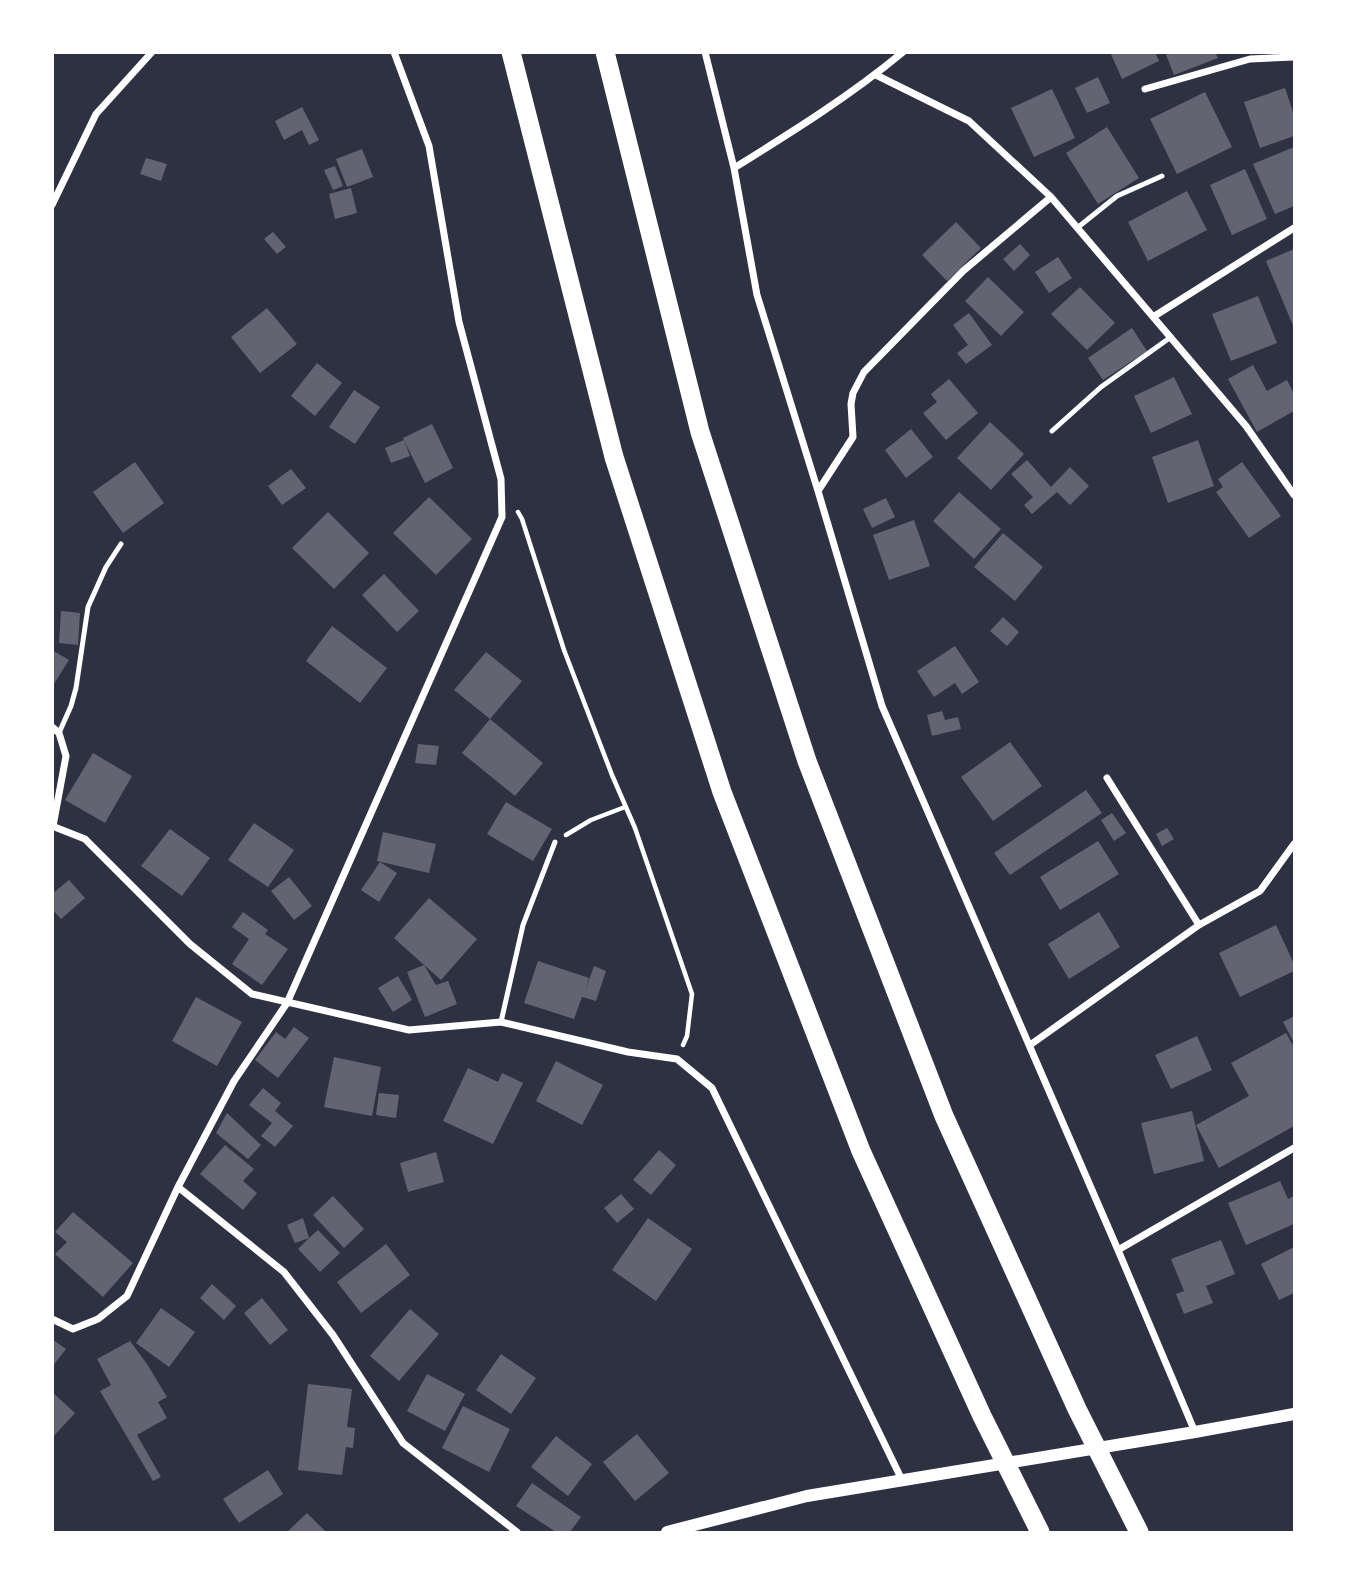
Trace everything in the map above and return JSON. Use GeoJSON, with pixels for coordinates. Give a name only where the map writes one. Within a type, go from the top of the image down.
{"type":"FeatureCollection","features":[{"type":"Feature","properties":{"kind":"highway"},"geometry":{"type":"LineString","coordinates":[[511,52],[614,457],[722,792],[861,1151],[982,1416],[1040,1532]]}},
{"type":"Feature","properties":{"kind":"highway"},"geometry":{"type":"LineString","coordinates":[[605,52],[700,432],[807,761],[944,1116],[1077,1409],[1139,1532]]}},
{"type":"Feature","properties":{"kind":"street"},"geometry":{"type":"LineString","coordinates":[[52,205],[96,114],[152,52]]}},
{"type":"Feature","properties":{"kind":"street"},"geometry":{"type":"LineString","coordinates":[[52,1319],[73,1329],[98,1318],[127,1296],[178,1187],[234,1081],[287,1003],[502,517],[501,479],[459,322],[429,146],[394,52]]}},
{"type":"Feature","properties":{"kind":"street"},"geometry":{"type":"LineString","coordinates":[[705,52],[734,167],[757,295],[882,706],[1195,1432]]}},
{"type":"Feature","properties":{"kind":"street"},"geometry":{"type":"LineString","coordinates":[[734,167],[806,123],[876,75],[903,52]]}},
{"type":"Feature","properties":{"kind":"street"},"geometry":{"type":"LineString","coordinates":[[1145,89],[1250,59],[1294,57]]}},
{"type":"Feature","properties":{"kind":"street"},"geometry":{"type":"LineString","coordinates":[[876,75],[969,121],[1051,197],[1246,426],[1294,495]]}},
{"type":"Feature","properties":{"kind":"street"},"geometry":{"type":"LineString","coordinates":[[818,491],[853,437],[851,404],[853,393],[864,372],[963,271],[1051,197]]}},
{"type":"Feature","properties":{"kind":"street"},"geometry":{"type":"LineString","coordinates":[[1153,317],[1294,228]]}},
{"type":"Feature","properties":{"kind":"street"},"geometry":{"type":"LineString","coordinates":[[56,730],[66,757],[53,826],[85,839],[190,944],[252,994],[409,1030],[501,1022],[628,1052],[677,1059],[712,1088],[902,1480]]}},
{"type":"Feature","properties":{"kind":"street"},"geometry":{"type":"LineString","coordinates":[[1107,778],[1199,925]]}},
{"type":"Feature","properties":{"kind":"street"},"geometry":{"type":"LineString","coordinates":[[1030,1045],[1199,925],[1259,891],[1294,844]]}},
{"type":"Feature","properties":{"kind":"street"},"geometry":{"type":"LineString","coordinates":[[1118,1250],[1294,1148]]}},
{"type":"Feature","properties":{"kind":"street"},"geometry":{"type":"LineString","coordinates":[[178,1187],[284,1272],[333,1335],[402,1443],[517,1532]]}},
{"type":"Feature","properties":{"kind":"street"},"geometry":{"type":"LineString","coordinates":[[667,1532],[695,1529],[807,1496],[1294,1414]]}},
{"type":"Feature","properties":{"kind":"lane"},"geometry":{"type":"LineString","coordinates":[[1077,228],[1117,196],[1162,176]]}},
{"type":"Feature","properties":{"kind":"lane"},"geometry":{"type":"LineString","coordinates":[[1052,431],[1101,387],[1171,337]]}},
{"type":"Feature","properties":{"kind":"lane"},"geometry":{"type":"LineString","coordinates":[[56,730],[71,706],[76,688],[88,607],[106,567],[121,544]]}},
{"type":"Feature","properties":{"kind":"lane"},"geometry":{"type":"LineString","coordinates":[[501,1022],[523,925],[555,842]]}},
{"type":"Feature","properties":{"kind":"path"},"geometry":{"type":"LineString","coordinates":[[501,479],[522,519],[564,650],[635,828],[692,994],[687,1036],[677,1059]]}},
{"type":"Feature","properties":{"kind":"path"},"geometry":{"type":"LineString","coordinates":[[555,842],[591,820],[625,807]]}},
{"type":"Feature","properties":{"kind":"building"},"geometry":{"type":"Polygon","coordinates":[[[1110,52],[1155,52],[1159,61],[1122,79],[1110,52]]]}},
{"type":"Feature","properties":{"kind":"building"},"geometry":{"type":"Polygon","coordinates":[[[1165,52],[1215,52],[1218,58],[1174,75],[1165,52]]]}},
{"type":"Feature","properties":{"kind":"building"},"geometry":{"type":"Polygon","coordinates":[[[1098,77],[1110,103],[1087,113],[1075,88],[1098,77]]]}},
{"type":"Feature","properties":{"kind":"building"},"geometry":{"type":"Polygon","coordinates":[[[1285,88],[1294,115],[1294,136],[1260,148],[1244,102],[1285,88]]]}},
{"type":"Feature","properties":{"kind":"building"},"geometry":{"type":"Polygon","coordinates":[[[1052,89],[1075,138],[1034,157],[1011,108],[1052,89]]]}},
{"type":"Feature","properties":{"kind":"building"},"geometry":{"type":"Polygon","coordinates":[[[1205,92],[1232,147],[1177,174],[1150,119],[1205,92]]]}},
{"type":"Feature","properties":{"kind":"building"},"geometry":{"type":"Polygon","coordinates":[[[302,107],[319,140],[309,145],[302,130],[284,140],[275,121],[302,107]]]}},
{"type":"Feature","properties":{"kind":"building"},"geometry":{"type":"Polygon","coordinates":[[[1107,127],[1139,178],[1098,204],[1066,153],[1107,127]]]}},
{"type":"Feature","properties":{"kind":"building"},"geometry":{"type":"Polygon","coordinates":[[[1294,147],[1294,206],[1275,214],[1253,164],[1294,147]]]}},
{"type":"Feature","properties":{"kind":"building"},"geometry":{"type":"Polygon","coordinates":[[[362,149],[373,177],[347,187],[336,159],[362,149]]]}},
{"type":"Feature","properties":{"kind":"building"},"geometry":{"type":"Polygon","coordinates":[[[146,158],[167,164],[161,181],[140,174],[146,158]]]}},
{"type":"Feature","properties":{"kind":"building"},"geometry":{"type":"Polygon","coordinates":[[[335,166],[343,186],[333,190],[324,170],[335,166]]]}},
{"type":"Feature","properties":{"kind":"building"},"geometry":{"type":"Polygon","coordinates":[[[1245,169],[1267,219],[1232,235],[1210,185],[1245,169]]]}},
{"type":"Feature","properties":{"kind":"building"},"geometry":{"type":"Polygon","coordinates":[[[351,188],[357,213],[335,219],[329,194],[351,188]]]}},
{"type":"Feature","properties":{"kind":"building"},"geometry":{"type":"Polygon","coordinates":[[[1187,191],[1207,230],[1148,261],[1128,222],[1187,191]]]}},
{"type":"Feature","properties":{"kind":"building"},"geometry":{"type":"Polygon","coordinates":[[[956,222],[981,248],[947,281],[922,255],[956,222]]]}},
{"type":"Feature","properties":{"kind":"building"},"geometry":{"type":"Polygon","coordinates":[[[273,232],[286,247],[277,254],[264,239],[273,232]]]}},
{"type":"Feature","properties":{"kind":"building"},"geometry":{"type":"Polygon","coordinates":[[[1020,244],[1030,255],[1014,271],[1003,259],[1020,244]]]}},
{"type":"Feature","properties":{"kind":"building"},"geometry":{"type":"Polygon","coordinates":[[[1294,249],[1294,328],[1266,261],[1294,249]]]}},
{"type":"Feature","properties":{"kind":"building"},"geometry":{"type":"Polygon","coordinates":[[[1058,257],[1072,278],[1049,293],[1035,272],[1058,257]]]}},
{"type":"Feature","properties":{"kind":"building"},"geometry":{"type":"Polygon","coordinates":[[[988,277],[1024,312],[1001,336],[965,301],[988,277]]]}},
{"type":"Feature","properties":{"kind":"building"},"geometry":{"type":"Polygon","coordinates":[[[1080,287],[1115,323],[1087,350],[1051,314],[1080,287]]]}},
{"type":"Feature","properties":{"kind":"building"},"geometry":{"type":"Polygon","coordinates":[[[1258,296],[1277,343],[1231,361],[1212,314],[1258,296]]]}},
{"type":"Feature","properties":{"kind":"building"},"geometry":{"type":"Polygon","coordinates":[[[267,308],[297,344],[260,373],[231,337],[267,308]]]}},
{"type":"Feature","properties":{"kind":"building"},"geometry":{"type":"Polygon","coordinates":[[[969,313],[992,345],[966,364],[957,353],[968,345],[953,325],[969,313]]]}},
{"type":"Feature","properties":{"kind":"building"},"geometry":{"type":"Polygon","coordinates":[[[1132,328],[1147,351],[1103,380],[1088,358],[1132,328]]]}},
{"type":"Feature","properties":{"kind":"building"},"geometry":{"type":"Polygon","coordinates":[[[317,363],[342,383],[315,416],[291,396],[317,363]]]}},
{"type":"Feature","properties":{"kind":"building"},"geometry":{"type":"Polygon","coordinates":[[[1253,365],[1267,391],[1287,380],[1294,394],[1294,411],[1257,432],[1228,379],[1253,365]]]}},
{"type":"Feature","properties":{"kind":"building"},"geometry":{"type":"Polygon","coordinates":[[[1174,377],[1192,414],[1151,433],[1134,396],[1174,377]]]}},
{"type":"Feature","properties":{"kind":"building"},"geometry":{"type":"Polygon","coordinates":[[[949,379],[978,413],[946,440],[923,413],[937,402],[931,394],[949,379]]]}},
{"type":"Feature","properties":{"kind":"building"},"geometry":{"type":"Polygon","coordinates":[[[354,390],[380,407],[355,444],[329,427],[354,390]]]}},
{"type":"Feature","properties":{"kind":"building"},"geometry":{"type":"Polygon","coordinates":[[[990,422],[1024,454],[991,490],[957,458],[990,422]]]}},
{"type":"Feature","properties":{"kind":"building"},"geometry":{"type":"Polygon","coordinates":[[[432,424],[453,468],[425,483],[403,438],[432,424]]]}},
{"type":"Feature","properties":{"kind":"building"},"geometry":{"type":"Polygon","coordinates":[[[911,429],[933,457],[906,478],[885,450],[911,429]]]}},
{"type":"Feature","properties":{"kind":"building"},"geometry":{"type":"Polygon","coordinates":[[[404,440],[410,456],[391,463],[385,448],[404,440]]]}},
{"type":"Feature","properties":{"kind":"building"},"geometry":{"type":"Polygon","coordinates":[[[1198,440],[1214,486],[1168,503],[1152,457],[1198,440]]]}},
{"type":"Feature","properties":{"kind":"building"},"geometry":{"type":"Polygon","coordinates":[[[1027,460],[1051,487],[1070,467],[1089,486],[1070,505],[1057,492],[1032,514],[1024,505],[1033,497],[1011,474],[1027,460]]]}},
{"type":"Feature","properties":{"kind":"building"},"geometry":{"type":"Polygon","coordinates":[[[135,462],[164,503],[123,533],[93,492],[135,462]]]}},
{"type":"Feature","properties":{"kind":"building"},"geometry":{"type":"Polygon","coordinates":[[[1242,462],[1281,516],[1249,538],[1216,492],[1223,487],[1218,479],[1242,462]]]}},
{"type":"Feature","properties":{"kind":"building"},"geometry":{"type":"Polygon","coordinates":[[[291,469],[306,488],[282,505],[268,486],[291,469]]]}},
{"type":"Feature","properties":{"kind":"building"},"geometry":{"type":"Polygon","coordinates":[[[959,492],[1001,529],[974,559],[933,521],[959,492]]]}},
{"type":"Feature","properties":{"kind":"building"},"geometry":{"type":"Polygon","coordinates":[[[429,497],[472,539],[436,575],[393,533],[429,497]]]}},
{"type":"Feature","properties":{"kind":"building"},"geometry":{"type":"Polygon","coordinates":[[[886,498],[895,517],[872,528],[863,509],[886,498]]]}},
{"type":"Feature","properties":{"kind":"building"},"geometry":{"type":"Polygon","coordinates":[[[328,512],[369,553],[334,589],[292,548],[328,512]]]}},
{"type":"Feature","properties":{"kind":"building"},"geometry":{"type":"Polygon","coordinates":[[[914,520],[930,566],[889,580],[873,535],[914,520]]]}},
{"type":"Feature","properties":{"kind":"building"},"geometry":{"type":"Polygon","coordinates":[[[1003,533],[1043,567],[1015,601],[974,567],[1003,533]]]}},
{"type":"Feature","properties":{"kind":"building"},"geometry":{"type":"Polygon","coordinates":[[[384,574],[419,611],[397,632],[362,595],[384,574]]]}},
{"type":"Feature","properties":{"kind":"building"},"geometry":{"type":"Polygon","coordinates":[[[61,611],[80,613],[78,645],[59,643],[61,611]]]}},
{"type":"Feature","properties":{"kind":"building"},"geometry":{"type":"Polygon","coordinates":[[[1003,617],[1019,632],[1007,646],[990,631],[1003,617]]]}},
{"type":"Feature","properties":{"kind":"building"},"geometry":{"type":"Polygon","coordinates":[[[332,626],[387,668],[360,703],[306,661],[332,626]]]}},
{"type":"Feature","properties":{"kind":"building"},"geometry":{"type":"Polygon","coordinates":[[[955,646],[979,682],[962,694],[955,683],[934,697],[917,671],[955,646]]]}},
{"type":"Feature","properties":{"kind":"building"},"geometry":{"type":"Polygon","coordinates":[[[52,650],[69,660],[52,687],[52,650]]]}},
{"type":"Feature","properties":{"kind":"building"},"geometry":{"type":"Polygon","coordinates":[[[486,652],[522,681],[490,719],[454,690],[486,652]]]}},
{"type":"Feature","properties":{"kind":"building"},"geometry":{"type":"Polygon","coordinates":[[[942,711],[945,720],[958,717],[961,729],[932,736],[927,715],[942,711]]]}},
{"type":"Feature","properties":{"kind":"building"},"geometry":{"type":"Polygon","coordinates":[[[490,719],[543,763],[515,796],[462,753],[490,719]]]}},
{"type":"Feature","properties":{"kind":"building"},"geometry":{"type":"Polygon","coordinates":[[[1010,742],[1042,786],[993,821],[961,777],[1010,742]]]}},
{"type":"Feature","properties":{"kind":"building"},"geometry":{"type":"Polygon","coordinates":[[[418,744],[439,746],[436,765],[415,763],[418,744]]]}},
{"type":"Feature","properties":{"kind":"building"},"geometry":{"type":"Polygon","coordinates":[[[93,753],[132,776],[105,823],[65,800],[93,753]]]}},
{"type":"Feature","properties":{"kind":"building"},"geometry":{"type":"Polygon","coordinates":[[[1086,790],[1102,813],[1010,875],[994,853],[1086,790]]]}},
{"type":"Feature","properties":{"kind":"building"},"geometry":{"type":"Polygon","coordinates":[[[506,802],[552,829],[533,861],[487,834],[506,802]]]}},
{"type":"Feature","properties":{"kind":"building"},"geometry":{"type":"Polygon","coordinates":[[[1112,813],[1126,833],[1114,841],[1101,820],[1112,813]]]}},
{"type":"Feature","properties":{"kind":"building"},"geometry":{"type":"Polygon","coordinates":[[[254,823],[294,850],[268,887],[228,860],[254,823]]]}},
{"type":"Feature","properties":{"kind":"building"},"geometry":{"type":"Polygon","coordinates":[[[1167,828],[1174,839],[1162,846],[1156,834],[1167,828]]]}},
{"type":"Feature","properties":{"kind":"building"},"geometry":{"type":"Polygon","coordinates":[[[170,829],[210,858],[182,896],[141,866],[170,829]]]}},
{"type":"Feature","properties":{"kind":"building"},"geometry":{"type":"Polygon","coordinates":[[[383,832],[436,844],[429,873],[377,861],[383,832]]]}},
{"type":"Feature","properties":{"kind":"building"},"geometry":{"type":"Polygon","coordinates":[[[1098,841],[1119,874],[1060,910],[1040,877],[1098,841]]]}},
{"type":"Feature","properties":{"kind":"building"},"geometry":{"type":"Polygon","coordinates":[[[380,862],[397,873],[379,902],[361,890],[380,862]]]}},
{"type":"Feature","properties":{"kind":"building"},"geometry":{"type":"Polygon","coordinates":[[[289,877],[312,906],[294,920],[271,891],[289,877]]]}},
{"type":"Feature","properties":{"kind":"building"},"geometry":{"type":"Polygon","coordinates":[[[69,880],[85,898],[61,919],[52,909],[52,894],[69,880]]]}},
{"type":"Feature","properties":{"kind":"building"},"geometry":{"type":"Polygon","coordinates":[[[429,898],[477,939],[441,980],[394,938],[429,898]]]}},
{"type":"Feature","properties":{"kind":"building"},"geometry":{"type":"Polygon","coordinates":[[[243,912],[268,930],[265,934],[288,949],[262,985],[232,964],[249,939],[232,927],[243,912]]]}},
{"type":"Feature","properties":{"kind":"building"},"geometry":{"type":"Polygon","coordinates":[[[1099,912],[1120,947],[1069,979],[1048,944],[1099,912]]]}},
{"type":"Feature","properties":{"kind":"building"},"geometry":{"type":"Polygon","coordinates":[[[1276,925],[1294,964],[1294,971],[1240,997],[1219,953],[1276,925]]]}},
{"type":"Feature","properties":{"kind":"building"},"geometry":{"type":"Polygon","coordinates":[[[538,961],[589,978],[585,991],[594,966],[606,971],[596,1001],[582,997],[574,1019],[524,1003],[538,961]]]}},
{"type":"Feature","properties":{"kind":"building"},"geometry":{"type":"Polygon","coordinates":[[[424,965],[436,985],[448,981],[457,1004],[425,1017],[407,972],[424,965]]]}},
{"type":"Feature","properties":{"kind":"building"},"geometry":{"type":"Polygon","coordinates":[[[398,976],[412,1000],[393,1012],[378,988],[398,976]]]}},
{"type":"Feature","properties":{"kind":"building"},"geometry":{"type":"Polygon","coordinates":[[[196,997],[242,1022],[217,1066],[172,1041],[196,997]]]}},
{"type":"Feature","properties":{"kind":"building"},"geometry":{"type":"Polygon","coordinates":[[[1294,1016],[1294,1043],[1283,1022],[1294,1016]]]}},
{"type":"Feature","properties":{"kind":"building"},"geometry":{"type":"Polygon","coordinates":[[[294,1027],[309,1038],[278,1078],[255,1060],[276,1032],[285,1039],[294,1027]]]}},
{"type":"Feature","properties":{"kind":"building"},"geometry":{"type":"Polygon","coordinates":[[[1286,1033],[1294,1047],[1294,1126],[1219,1168],[1196,1125],[1249,1096],[1231,1063],[1286,1033]]]}},
{"type":"Feature","properties":{"kind":"building"},"geometry":{"type":"Polygon","coordinates":[[[1197,1036],[1212,1070],[1171,1089],[1155,1055],[1197,1036]]]}},
{"type":"Feature","properties":{"kind":"building"},"geometry":{"type":"Polygon","coordinates":[[[334,1057],[381,1067],[372,1116],[324,1107],[334,1057]]]}},
{"type":"Feature","properties":{"kind":"building"},"geometry":{"type":"Polygon","coordinates":[[[556,1061],[603,1085],[582,1125],[536,1101],[556,1061]]]}},
{"type":"Feature","properties":{"kind":"building"},"geometry":{"type":"Polygon","coordinates":[[[468,1068],[498,1082],[502,1073],[523,1083],[493,1144],[443,1121],[468,1068]]]}},
{"type":"Feature","properties":{"kind":"building"},"geometry":{"type":"Polygon","coordinates":[[[263,1088],[281,1103],[275,1111],[293,1126],[275,1147],[261,1136],[272,1123],[249,1105],[263,1088]]]}},
{"type":"Feature","properties":{"kind":"building"},"geometry":{"type":"Polygon","coordinates":[[[379,1093],[399,1095],[396,1118],[376,1115],[379,1093]]]}},
{"type":"Feature","properties":{"kind":"building"},"geometry":{"type":"Polygon","coordinates":[[[1192,1111],[1204,1161],[1154,1174],[1141,1123],[1192,1111]]]}},
{"type":"Feature","properties":{"kind":"building"},"geometry":{"type":"Polygon","coordinates":[[[227,1113],[261,1145],[248,1159],[216,1133],[227,1113]]]}},
{"type":"Feature","properties":{"kind":"building"},"geometry":{"type":"Polygon","coordinates":[[[225,1145],[254,1169],[243,1181],[257,1193],[243,1210],[200,1174],[225,1145]]]}},
{"type":"Feature","properties":{"kind":"building"},"geometry":{"type":"Polygon","coordinates":[[[659,1150],[676,1165],[651,1195],[633,1180],[659,1150]]]}},
{"type":"Feature","properties":{"kind":"building"},"geometry":{"type":"Polygon","coordinates":[[[436,1152],[444,1182],[408,1192],[400,1163],[436,1152]]]}},
{"type":"Feature","properties":{"kind":"building"},"geometry":{"type":"Polygon","coordinates":[[[1280,1181],[1288,1199],[1294,1196],[1294,1224],[1246,1245],[1228,1203],[1280,1181]]]}},
{"type":"Feature","properties":{"kind":"building"},"geometry":{"type":"Polygon","coordinates":[[[621,1194],[634,1209],[617,1223],[604,1208],[621,1194]]]}},
{"type":"Feature","properties":{"kind":"building"},"geometry":{"type":"Polygon","coordinates":[[[333,1196],[364,1229],[344,1248],[313,1215],[333,1196]]]}},
{"type":"Feature","properties":{"kind":"building"},"geometry":{"type":"Polygon","coordinates":[[[73,1212],[133,1263],[103,1297],[55,1254],[67,1242],[55,1232],[73,1212]]]}},
{"type":"Feature","properties":{"kind":"building"},"geometry":{"type":"Polygon","coordinates":[[[303,1218],[309,1238],[295,1243],[287,1225],[303,1218]]]}},
{"type":"Feature","properties":{"kind":"building"},"geometry":{"type":"Polygon","coordinates":[[[648,1218],[692,1249],[656,1301],[612,1270],[648,1218]]]}},
{"type":"Feature","properties":{"kind":"building"},"geometry":{"type":"Polygon","coordinates":[[[318,1230],[340,1253],[320,1272],[298,1249],[318,1230]]]}},
{"type":"Feature","properties":{"kind":"building"},"geometry":{"type":"Polygon","coordinates":[[[1221,1240],[1235,1274],[1206,1286],[1213,1303],[1184,1314],[1176,1294],[1184,1291],[1171,1259],[1221,1240]]]}},
{"type":"Feature","properties":{"kind":"building"},"geometry":{"type":"Polygon","coordinates":[[[386,1244],[410,1275],[361,1313],[337,1282],[386,1244]]]}},
{"type":"Feature","properties":{"kind":"building"},"geometry":{"type":"Polygon","coordinates":[[[1294,1247],[1294,1293],[1279,1300],[1261,1264],[1294,1247]]]}},
{"type":"Feature","properties":{"kind":"building"},"geometry":{"type":"Polygon","coordinates":[[[212,1284],[236,1306],[224,1320],[200,1298],[212,1284]]]}},
{"type":"Feature","properties":{"kind":"building"},"geometry":{"type":"Polygon","coordinates":[[[262,1298],[288,1330],[270,1345],[244,1313],[262,1298]]]}},
{"type":"Feature","properties":{"kind":"building"},"geometry":{"type":"Polygon","coordinates":[[[161,1308],[195,1332],[169,1367],[136,1343],[161,1308]]]}},
{"type":"Feature","properties":{"kind":"building"},"geometry":{"type":"Polygon","coordinates":[[[410,1309],[439,1334],[399,1381],[370,1356],[410,1309]]]}},
{"type":"Feature","properties":{"kind":"building"},"geometry":{"type":"Polygon","coordinates":[[[52,1339],[66,1349],[52,1367],[52,1339]]]}},
{"type":"Feature","properties":{"kind":"building"},"geometry":{"type":"Polygon","coordinates":[[[130,1341],[167,1397],[158,1402],[167,1418],[137,1435],[161,1477],[153,1481],[100,1391],[111,1385],[97,1359],[130,1341]]]}},
{"type":"Feature","properties":{"kind":"building"},"geometry":{"type":"Polygon","coordinates":[[[501,1354],[536,1378],[511,1414],[476,1390],[501,1354]]]}},
{"type":"Feature","properties":{"kind":"building"},"geometry":{"type":"Polygon","coordinates":[[[427,1374],[465,1394],[445,1431],[407,1411],[427,1374]]]}},
{"type":"Feature","properties":{"kind":"building"},"geometry":{"type":"Polygon","coordinates":[[[308,1384],[352,1389],[347,1427],[355,1428],[353,1448],[346,1447],[342,1475],[298,1470],[308,1384]]]}},
{"type":"Feature","properties":{"kind":"building"},"geometry":{"type":"Polygon","coordinates":[[[52,1392],[75,1413],[52,1438],[52,1392]]]}},
{"type":"Feature","properties":{"kind":"building"},"geometry":{"type":"Polygon","coordinates":[[[463,1406],[510,1429],[489,1472],[442,1448],[463,1406]]]}},
{"type":"Feature","properties":{"kind":"building"},"geometry":{"type":"Polygon","coordinates":[[[637,1434],[669,1473],[635,1501],[603,1462],[637,1434]]]}},
{"type":"Feature","properties":{"kind":"building"},"geometry":{"type":"Polygon","coordinates":[[[556,1436],[592,1464],[568,1496],[531,1467],[556,1436]]]}},
{"type":"Feature","properties":{"kind":"building"},"geometry":{"type":"Polygon","coordinates":[[[268,1470],[283,1494],[239,1523],[223,1499],[268,1470]]]}},
{"type":"Feature","properties":{"kind":"building"},"geometry":{"type":"Polygon","coordinates":[[[532,1483],[581,1517],[570,1532],[556,1532],[516,1506],[532,1483]]]}},
{"type":"Feature","properties":{"kind":"building"},"geometry":{"type":"Polygon","coordinates":[[[307,1513],[326,1532],[287,1532],[307,1513]]]}}]}
